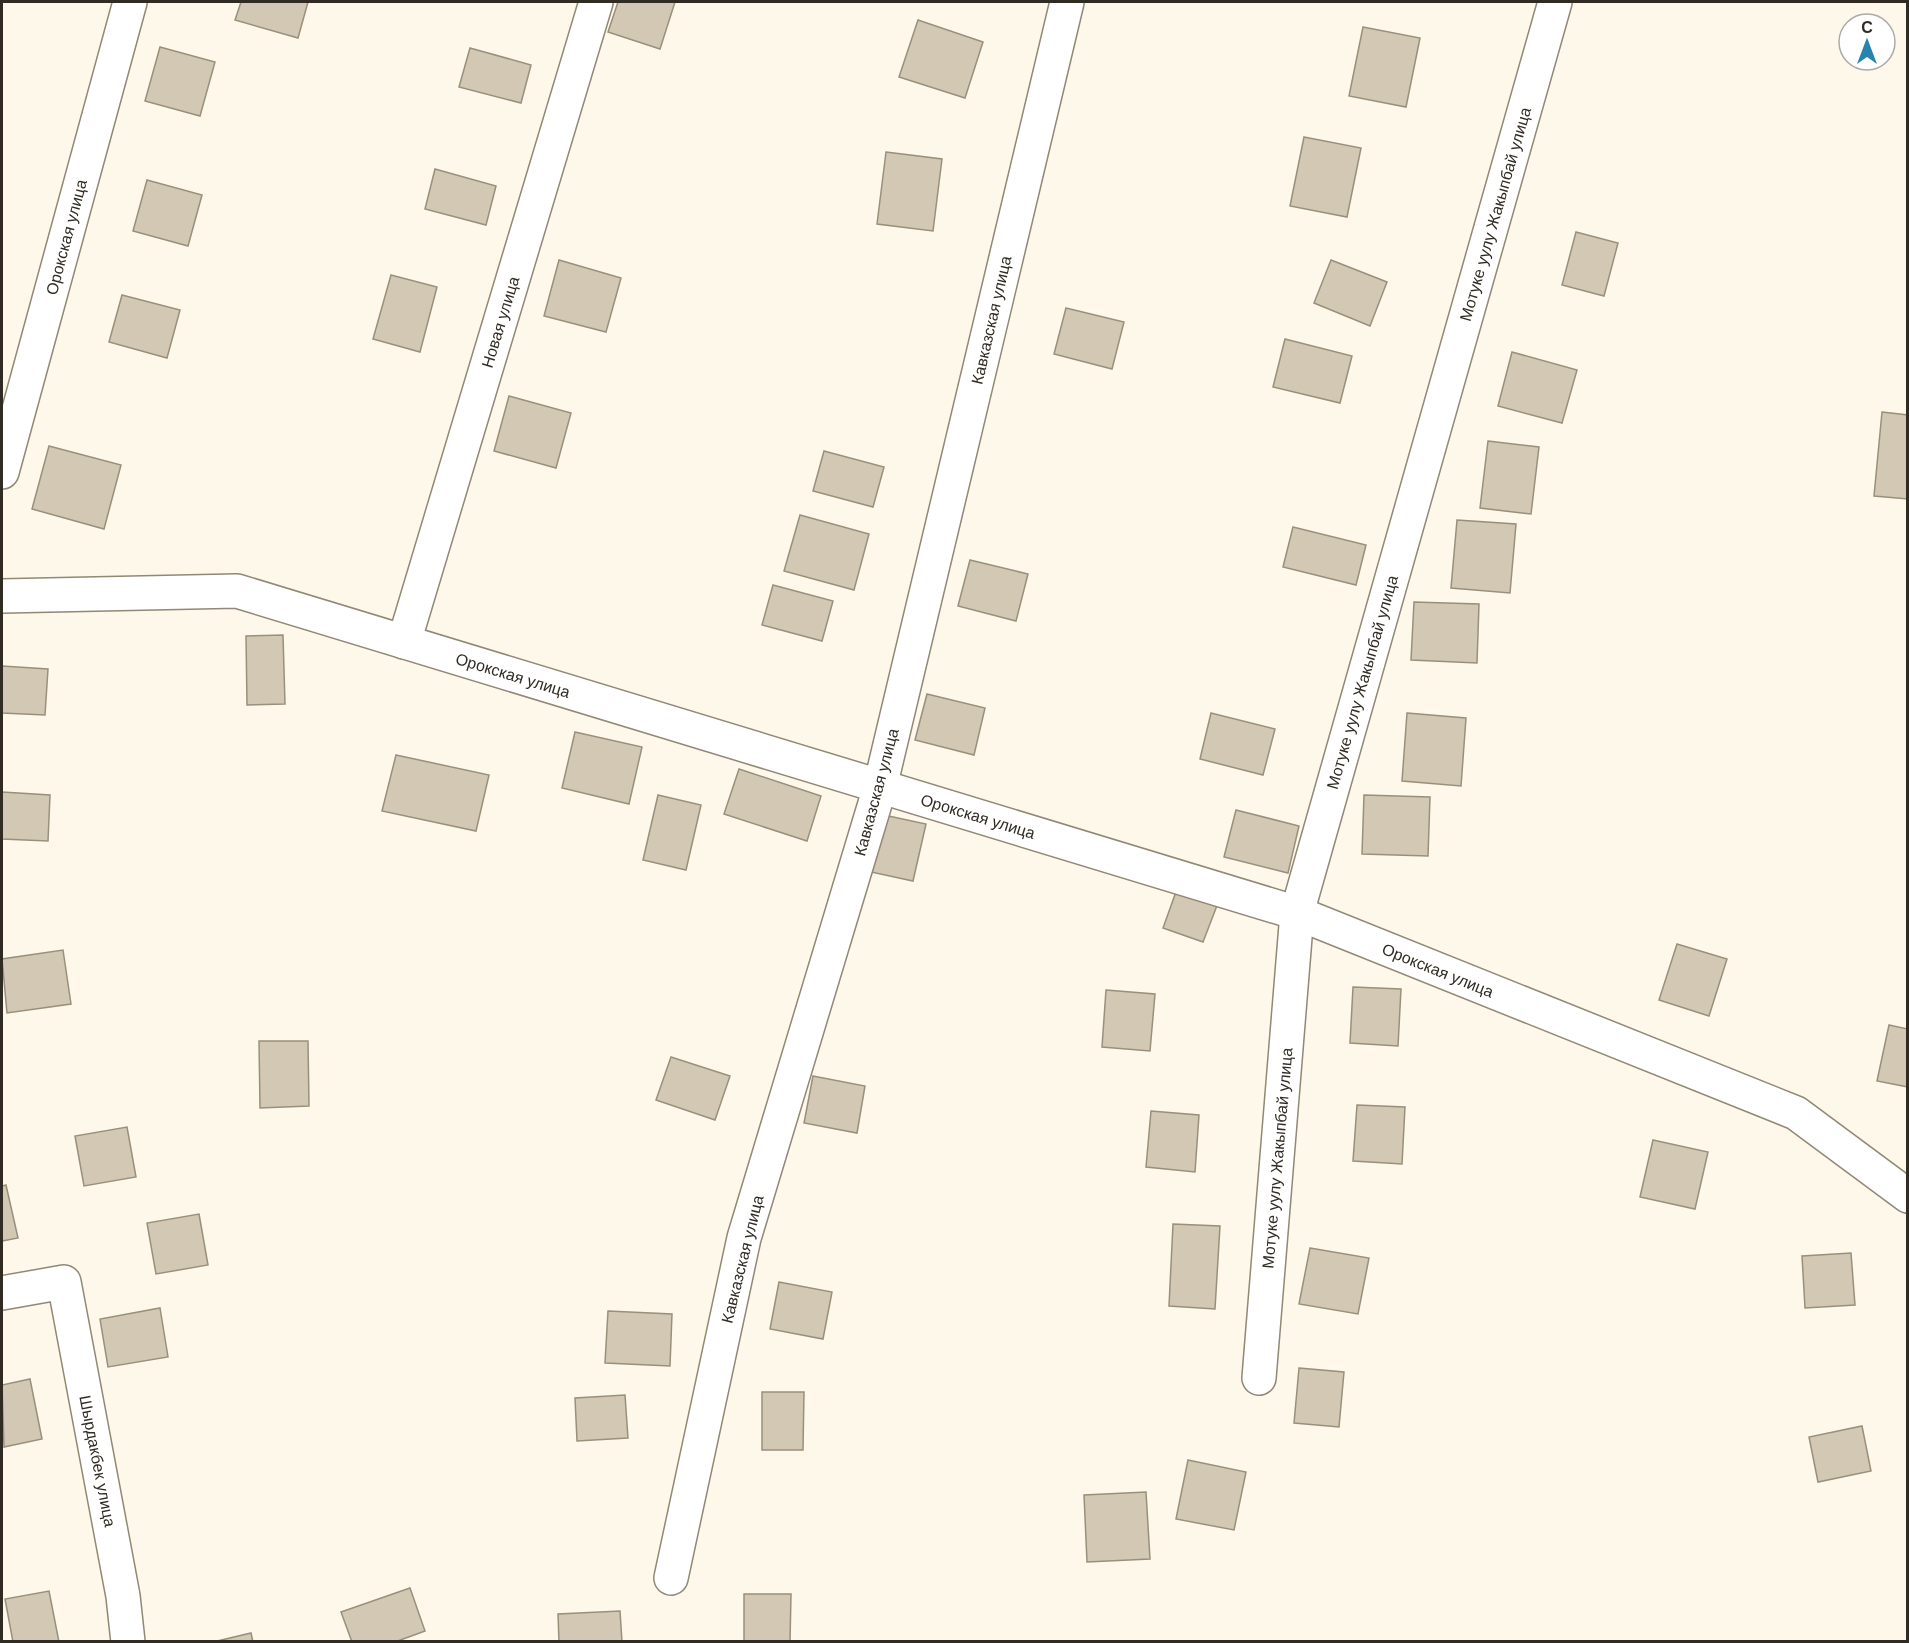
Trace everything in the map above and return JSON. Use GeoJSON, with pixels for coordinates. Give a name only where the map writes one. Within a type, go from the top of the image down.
{"type":"FeatureCollection","features":[{"type":"Feature","properties":{"kind":"street","name":"Орокская улица"},"geometry":{"type":"LineString","coordinates":[[2,472],[130,2]]}},
{"type":"Feature","properties":{"kind":"street","name":"Новая улица"},"geometry":{"type":"LineString","coordinates":[[404,642],[596,2]]}},
{"type":"Feature","properties":{"kind":"street","name":"Кавказская улица"},"geometry":{"type":"LineString","coordinates":[[671,1578],[744,1238],[880,786],[1067,2]]}},
{"type":"Feature","properties":{"kind":"street","name":"Мотуке уулу Жакыпбай улица"},"geometry":{"type":"LineString","coordinates":[[1259,1378],[1297,913],[1555,2]]}},
{"type":"Feature","properties":{"kind":"street","name":"Орокская улица"},"geometry":{"type":"LineString","coordinates":[[2,596],[237,591],[1297,913],[1796,1113],[1908,1196]]}},
{"type":"Feature","properties":{"kind":"street","name":"Шырдакбек улица"},"geometry":{"type":"LineString","coordinates":[[2,1293],[64,1282],[123,1596],[128,1641]]}},
{"type":"Feature","properties":{"kind":"building"},"geometry":{"type":"Polygon","coordinates":[[[241,2],[308,2],[298,38],[235,20],[241,2]]]}},
{"type":"Feature","properties":{"kind":"building"},"geometry":{"type":"Polygon","coordinates":[[[618,2],[675,2],[660,49],[608,32],[618,2]]]}},
{"type":"Feature","properties":{"kind":"building"},"geometry":{"type":"Polygon","coordinates":[[[918,20],[983,42],[965,98],[899,77],[918,20]]]}},
{"type":"Feature","properties":{"kind":"building"},"geometry":{"type":"Polygon","coordinates":[[[1363,27],[1420,38],[1406,107],[1349,96],[1363,27]]]}},
{"type":"Feature","properties":{"kind":"building"},"geometry":{"type":"Polygon","coordinates":[[[160,47],[215,62],[200,116],[145,101],[160,47]]]}},
{"type":"Feature","properties":{"kind":"building"},"geometry":{"type":"Polygon","coordinates":[[[470,48],[531,65],[521,103],[459,87],[470,48]]]}},
{"type":"Feature","properties":{"kind":"building"},"geometry":{"type":"Polygon","coordinates":[[[1304,137],[1361,148],[1347,217],[1290,206],[1304,137]]]}},
{"type":"Feature","properties":{"kind":"building"},"geometry":{"type":"Polygon","coordinates":[[[886,152],[942,159],[933,231],[877,224],[886,152]]]}},
{"type":"Feature","properties":{"kind":"building"},"geometry":{"type":"Polygon","coordinates":[[[435,169],[496,186],[486,225],[425,209],[435,169]]]}},
{"type":"Feature","properties":{"kind":"building"},"geometry":{"type":"Polygon","coordinates":[[[147,180],[202,195],[188,246],[133,231],[147,180]]]}},
{"type":"Feature","properties":{"kind":"building"},"geometry":{"type":"Polygon","coordinates":[[[1576,232],[1618,243],[1604,296],[1562,285],[1576,232]]]}},
{"type":"Feature","properties":{"kind":"building"},"geometry":{"type":"Polygon","coordinates":[[[559,260],[621,278],[606,332],[544,316],[559,260]]]}},
{"type":"Feature","properties":{"kind":"building"},"geometry":{"type":"Polygon","coordinates":[[[1331,260],[1387,282],[1370,326],[1314,303],[1331,260]]]}},
{"type":"Feature","properties":{"kind":"building"},"geometry":{"type":"Polygon","coordinates":[[[391,275],[437,287],[420,352],[373,339],[391,275]]]}},
{"type":"Feature","properties":{"kind":"building"},"geometry":{"type":"Polygon","coordinates":[[[122,295],[180,310],[167,358],[109,342],[122,295]]]}},
{"type":"Feature","properties":{"kind":"building"},"geometry":{"type":"Polygon","coordinates":[[[1066,308],[1124,322],[1112,369],[1054,354],[1066,308]]]}},
{"type":"Feature","properties":{"kind":"building"},"geometry":{"type":"Polygon","coordinates":[[[1285,339],[1352,356],[1340,403],[1273,387],[1285,339]]]}},
{"type":"Feature","properties":{"kind":"building"},"geometry":{"type":"Polygon","coordinates":[[[1512,352],[1577,370],[1562,423],[1498,406],[1512,352]]]}},
{"type":"Feature","properties":{"kind":"building"},"geometry":{"type":"Polygon","coordinates":[[[509,396],[571,413],[556,468],[494,451],[509,396]]]}},
{"type":"Feature","properties":{"kind":"building"},"geometry":{"type":"Polygon","coordinates":[[[1882,412],[1908,415],[1908,499],[1874,496],[1882,412]]]}},
{"type":"Feature","properties":{"kind":"building"},"geometry":{"type":"Polygon","coordinates":[[[1488,441],[1539,447],[1531,514],[1480,508],[1488,441]]]}},
{"type":"Feature","properties":{"kind":"building"},"geometry":{"type":"Polygon","coordinates":[[[49,446],[121,465],[104,529],[32,509],[49,446]]]}},
{"type":"Feature","properties":{"kind":"building"},"geometry":{"type":"Polygon","coordinates":[[[824,451],[884,467],[873,507],[813,491],[824,451]]]}},
{"type":"Feature","properties":{"kind":"building"},"geometry":{"type":"Polygon","coordinates":[[[800,515],[869,534],[854,590],[784,571],[800,515]]]}},
{"type":"Feature","properties":{"kind":"building"},"geometry":{"type":"Polygon","coordinates":[[[1457,520],[1516,524],[1510,593],[1451,588],[1457,520]]]}},
{"type":"Feature","properties":{"kind":"building"},"geometry":{"type":"Polygon","coordinates":[[[1293,527],[1366,545],[1356,585],[1283,567],[1293,527]]]}},
{"type":"Feature","properties":{"kind":"building"},"geometry":{"type":"Polygon","coordinates":[[[970,560],[1028,574],[1016,621],[958,606],[970,560]]]}},
{"type":"Feature","properties":{"kind":"building"},"geometry":{"type":"Polygon","coordinates":[[[773,585],[833,601],[822,641],[762,625],[773,585]]]}},
{"type":"Feature","properties":{"kind":"building"},"geometry":{"type":"Polygon","coordinates":[[[1414,602],[1479,604],[1477,663],[1411,660],[1414,602]]]}},
{"type":"Feature","properties":{"kind":"building"},"geometry":{"type":"Polygon","coordinates":[[[283,635],[285,704],[247,705],[246,636],[283,635]]]}},
{"type":"Feature","properties":{"kind":"building"},"geometry":{"type":"Polygon","coordinates":[[[2,666],[48,669],[45,715],[2,713],[2,666]]]}},
{"type":"Feature","properties":{"kind":"building"},"geometry":{"type":"Polygon","coordinates":[[[927,694],[985,708],[974,755],[915,740],[927,694]]]}},
{"type":"Feature","properties":{"kind":"building"},"geometry":{"type":"Polygon","coordinates":[[[1211,713],[1275,729],[1263,775],[1200,759],[1211,713]]]}},
{"type":"Feature","properties":{"kind":"building"},"geometry":{"type":"Polygon","coordinates":[[[1407,713],[1466,718],[1461,786],[1402,781],[1407,713]]]}},
{"type":"Feature","properties":{"kind":"building"},"geometry":{"type":"Polygon","coordinates":[[[575,732],[642,747],[629,804],[562,788],[575,732]]]}},
{"type":"Feature","properties":{"kind":"building"},"geometry":{"type":"Polygon","coordinates":[[[396,755],[489,775],[476,831],[382,811],[396,755]]]}},
{"type":"Feature","properties":{"kind":"building"},"geometry":{"type":"Polygon","coordinates":[[[739,769],[821,796],[807,841],[724,814],[739,769]]]}},
{"type":"Feature","properties":{"kind":"building"},"geometry":{"type":"Polygon","coordinates":[[[2,792],[50,795],[48,841],[2,839],[2,792]]]}},
{"type":"Feature","properties":{"kind":"building"},"geometry":{"type":"Polygon","coordinates":[[[658,795],[701,805],[686,870],[643,860],[658,795]]]}},
{"type":"Feature","properties":{"kind":"building"},"geometry":{"type":"Polygon","coordinates":[[[1364,795],[1430,797],[1428,856],[1362,854],[1364,795]]]}},
{"type":"Feature","properties":{"kind":"building"},"geometry":{"type":"Polygon","coordinates":[[[1236,810],[1299,826],[1288,873],[1224,857],[1236,810]]]}},
{"type":"Feature","properties":{"kind":"building"},"geometry":{"type":"Polygon","coordinates":[[[884,815],[926,824],[913,881],[871,872],[884,815]]]}},
{"type":"Feature","properties":{"kind":"building"},"geometry":{"type":"Polygon","coordinates":[[[1177,889],[1218,903],[1203,942],[1163,928],[1177,889]]]}},
{"type":"Feature","properties":{"kind":"building"},"geometry":{"type":"Polygon","coordinates":[[[1677,944],[1727,959],[1709,1016],[1659,1000],[1677,944]]]}},
{"type":"Feature","properties":{"kind":"building"},"geometry":{"type":"Polygon","coordinates":[[[63,950],[71,1004],[7,1013],[2,959],[63,950]]]}},
{"type":"Feature","properties":{"kind":"building"},"geometry":{"type":"Polygon","coordinates":[[[1353,987],[1401,989],[1398,1046],[1350,1043],[1353,987]]]}},
{"type":"Feature","properties":{"kind":"building"},"geometry":{"type":"Polygon","coordinates":[[[1106,990],[1155,994],[1150,1051],[1102,1047],[1106,990]]]}},
{"type":"Feature","properties":{"kind":"building"},"geometry":{"type":"Polygon","coordinates":[[[1889,1025],[1908,1029],[1908,1087],[1877,1081],[1889,1025]]]}},
{"type":"Feature","properties":{"kind":"building"},"geometry":{"type":"Polygon","coordinates":[[[259,1041],[308,1041],[309,1106],[260,1108],[259,1041]]]}},
{"type":"Feature","properties":{"kind":"building"},"geometry":{"type":"Polygon","coordinates":[[[671,1057],[730,1076],[715,1120],[656,1100],[671,1057]]]}},
{"type":"Feature","properties":{"kind":"building"},"geometry":{"type":"Polygon","coordinates":[[[813,1076],[865,1086],[857,1133],[804,1123],[813,1076]]]}},
{"type":"Feature","properties":{"kind":"building"},"geometry":{"type":"Polygon","coordinates":[[[1357,1105],[1405,1107],[1402,1164],[1353,1161],[1357,1105]]]}},
{"type":"Feature","properties":{"kind":"building"},"geometry":{"type":"Polygon","coordinates":[[[1151,1111],[1199,1115],[1195,1172],[1146,1167],[1151,1111]]]}},
{"type":"Feature","properties":{"kind":"building"},"geometry":{"type":"Polygon","coordinates":[[[127,1127],[136,1177],[84,1186],[75,1136],[127,1127]]]}},
{"type":"Feature","properties":{"kind":"building"},"geometry":{"type":"Polygon","coordinates":[[[1653,1140],[1708,1152],[1695,1209],[1640,1197],[1653,1140]]]}},
{"type":"Feature","properties":{"kind":"building"},"geometry":{"type":"Polygon","coordinates":[[[6,1185],[18,1238],[2,1241],[2,1186],[6,1185]]]}},
{"type":"Feature","properties":{"kind":"building"},"geometry":{"type":"Polygon","coordinates":[[[199,1214],[208,1265],[156,1274],[147,1223],[199,1214]]]}},
{"type":"Feature","properties":{"kind":"building"},"geometry":{"type":"Polygon","coordinates":[[[1173,1224],[1220,1226],[1215,1309],[1169,1306],[1173,1224]]]}},
{"type":"Feature","properties":{"kind":"building"},"geometry":{"type":"Polygon","coordinates":[[[1310,1248],[1369,1258],[1358,1314],[1299,1304],[1310,1248]]]}},
{"type":"Feature","properties":{"kind":"building"},"geometry":{"type":"Polygon","coordinates":[[[1851,1253],[1855,1305],[1805,1308],[1802,1256],[1851,1253]]]}},
{"type":"Feature","properties":{"kind":"building"},"geometry":{"type":"Polygon","coordinates":[[[779,1282],[832,1292],[823,1339],[770,1329],[779,1282]]]}},
{"type":"Feature","properties":{"kind":"building"},"geometry":{"type":"Polygon","coordinates":[[[160,1308],[168,1357],[108,1367],[100,1319],[160,1308]]]}},
{"type":"Feature","properties":{"kind":"building"},"geometry":{"type":"Polygon","coordinates":[[[608,1311],[672,1314],[670,1366],[605,1363],[608,1311]]]}},
{"type":"Feature","properties":{"kind":"building"},"geometry":{"type":"Polygon","coordinates":[[[1299,1368],[1344,1372],[1339,1427],[1294,1423],[1299,1368]]]}},
{"type":"Feature","properties":{"kind":"building"},"geometry":{"type":"Polygon","coordinates":[[[30,1379],[42,1439],[4,1447],[2,1385],[30,1379]]]}},
{"type":"Feature","properties":{"kind":"building"},"geometry":{"type":"Polygon","coordinates":[[[762,1392],[804,1392],[803,1450],[762,1450],[762,1392]]]}},
{"type":"Feature","properties":{"kind":"building"},"geometry":{"type":"Polygon","coordinates":[[[625,1395],[628,1438],[577,1441],[575,1398],[625,1395]]]}},
{"type":"Feature","properties":{"kind":"building"},"geometry":{"type":"Polygon","coordinates":[[[1862,1426],[1871,1471],[1818,1482],[1809,1437],[1862,1426]]]}},
{"type":"Feature","properties":{"kind":"building"},"geometry":{"type":"Polygon","coordinates":[[[1188,1460],[1246,1472],[1234,1530],[1176,1519],[1188,1460]]]}},
{"type":"Feature","properties":{"kind":"building"},"geometry":{"type":"Polygon","coordinates":[[[1146,1492],[1150,1559],[1087,1562],[1084,1495],[1146,1492]]]}},
{"type":"Feature","properties":{"kind":"building"},"geometry":{"type":"Polygon","coordinates":[[[410,1588],[425,1631],[395,1642],[352,1642],[341,1612],[410,1588]]]}},
{"type":"Feature","properties":{"kind":"building"},"geometry":{"type":"Polygon","coordinates":[[[49,1591],[59,1642],[13,1642],[5,1599],[49,1591]]]}},
{"type":"Feature","properties":{"kind":"building"},"geometry":{"type":"Polygon","coordinates":[[[744,1594],[791,1594],[790,1642],[744,1642],[744,1594]]]}},
{"type":"Feature","properties":{"kind":"building"},"geometry":{"type":"Polygon","coordinates":[[[620,1611],[622,1642],[559,1642],[558,1614],[620,1611]]]}},
{"type":"Feature","properties":{"kind":"building"},"geometry":{"type":"Polygon","coordinates":[[[251,1633],[253,1642],[213,1642],[251,1633]]]}}]}
